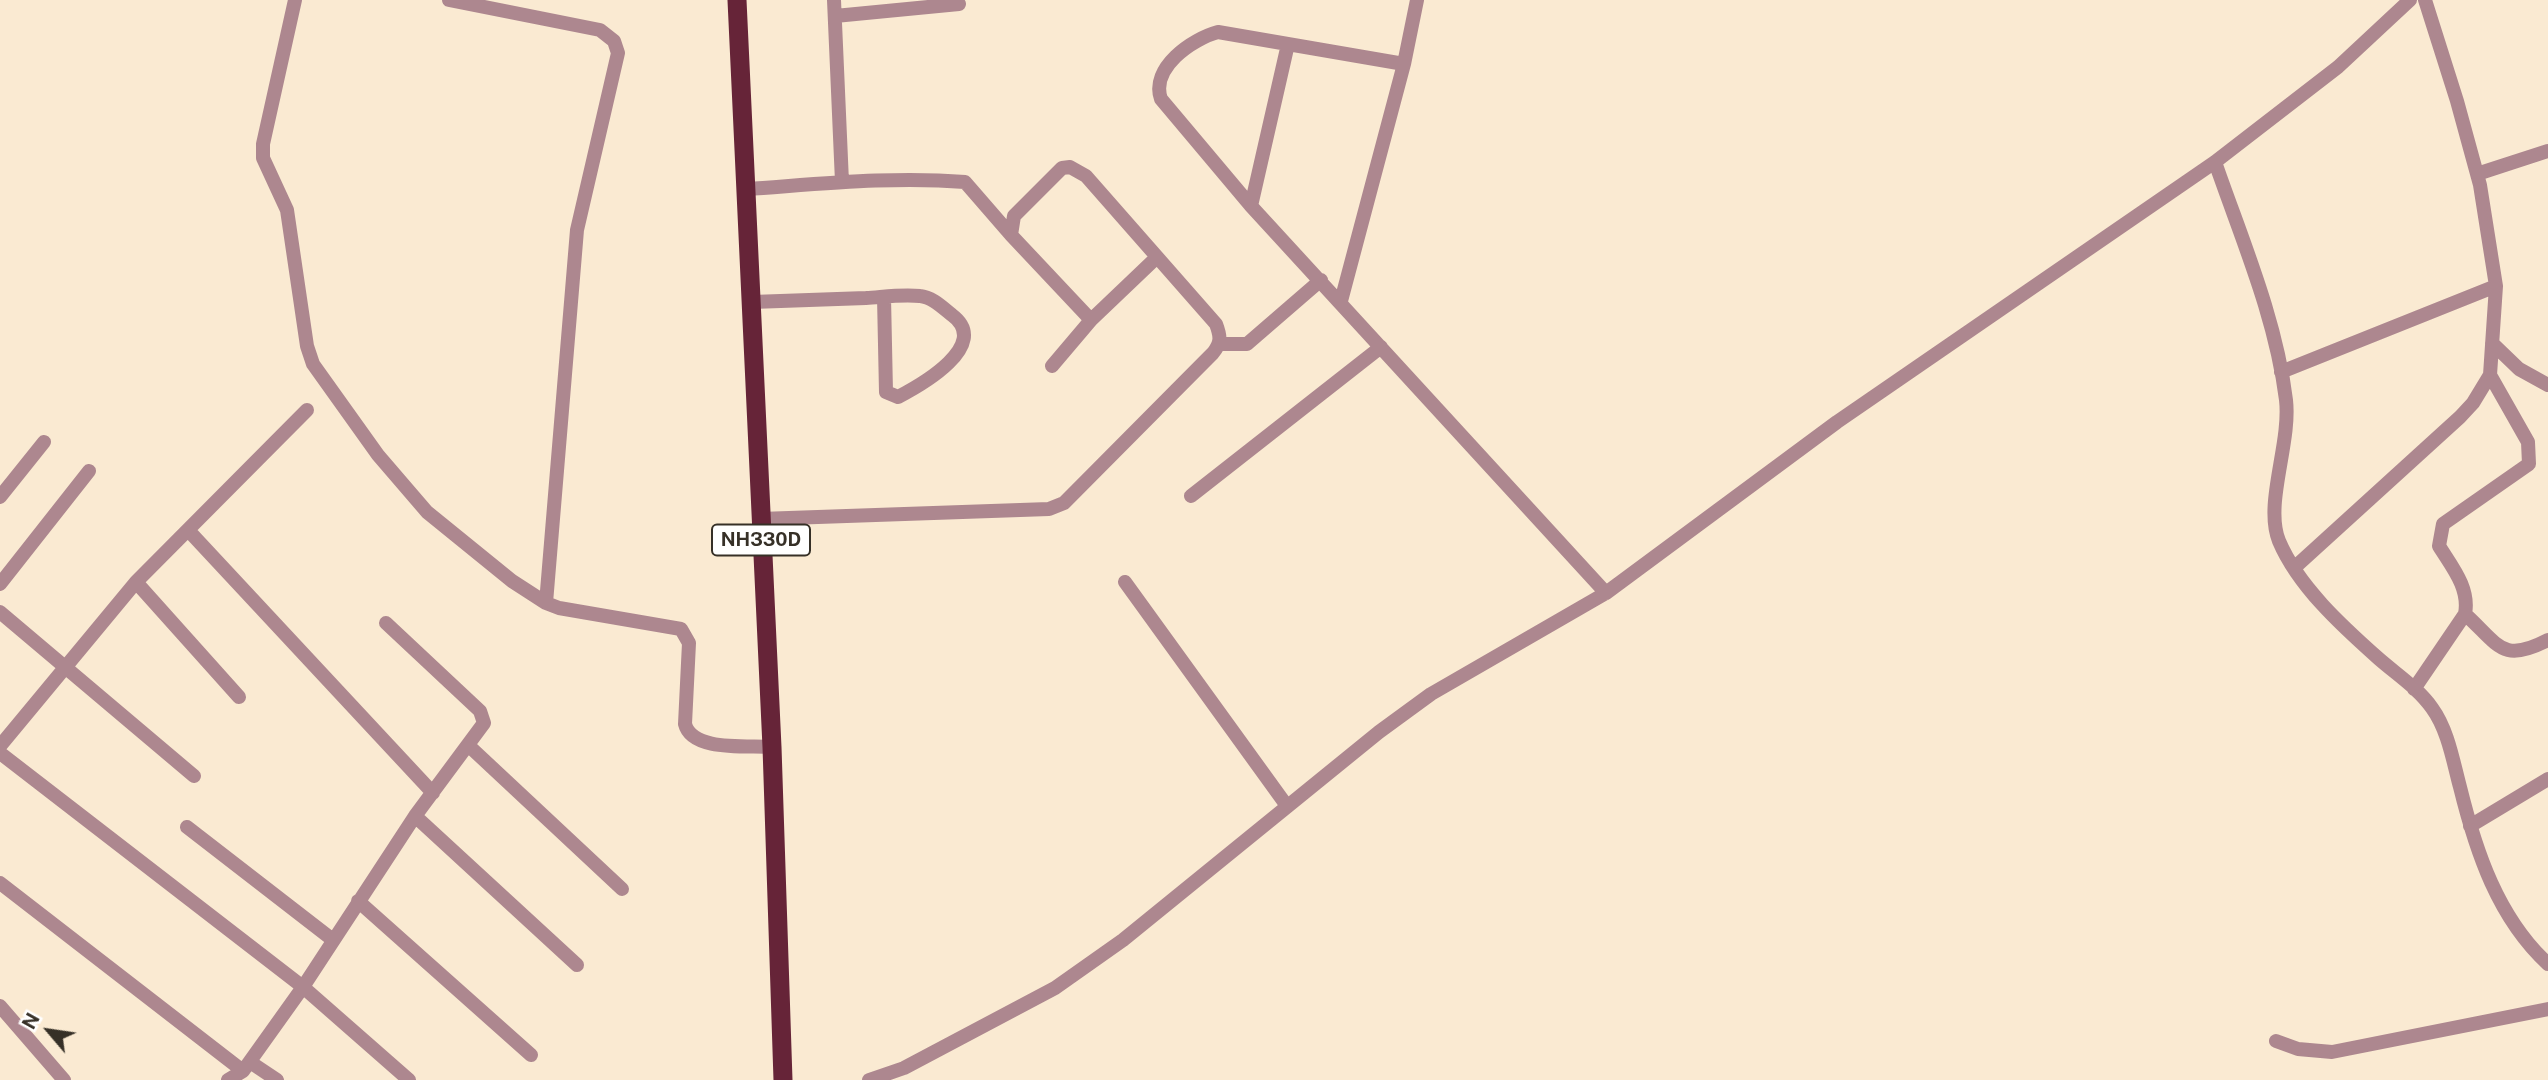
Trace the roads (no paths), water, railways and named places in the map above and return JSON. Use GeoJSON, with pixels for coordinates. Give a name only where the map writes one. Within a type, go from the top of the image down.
{"type":"FeatureCollection","features":[{"type":"Feature","properties":{"kind":"highway","name":"NH330D"},"geometry":{"type":"LineString","coordinates":[[737,0],[772,747],[783,1080]]}},
{"type":"Feature","properties":{"kind":"street"},"geometry":{"type":"LineString","coordinates":[[295,0],[263,144],[263,158],[287,210],[307,346],[313,363],[378,455],[427,512],[545,603],[681,629],[689,643],[687,733],[706,742],[772,747]]}},
{"type":"Feature","properties":{"kind":"street"},"geometry":{"type":"LineString","coordinates":[[449,0],[600,30],[614,41],[618,53],[577,230],[545,603]]}},
{"type":"Feature","properties":{"kind":"street"},"geometry":{"type":"LineString","coordinates":[[834,0],[842,182]]}},
{"type":"Feature","properties":{"kind":"street"},"geometry":{"type":"LineString","coordinates":[[1341,301],[1404,64],[1417,0]]}},
{"type":"Feature","properties":{"kind":"street"},"geometry":{"type":"LineString","coordinates":[[869,1080],[904,1068],[1055,988],[1123,940],[1287,806],[1431,694],[1606,593],[1837,422],[2215,162],[2338,67],[2410,0]]}},
{"type":"Feature","properties":{"kind":"street"},"geometry":{"type":"LineString","coordinates":[[2294,568],[2460,416],[2473,403],[2490,375],[2496,286],[2477,174],[2425,0]]}},
{"type":"Feature","properties":{"kind":"street"},"geometry":{"type":"LineString","coordinates":[[835,16],[959,4]]}},
{"type":"Feature","properties":{"kind":"street"},"geometry":{"type":"LineString","coordinates":[[1404,64],[1218,32],[1190,45],[1168,65],[1159,81],[1161,99],[1251,206],[1341,301],[1606,593]]}},
{"type":"Feature","properties":{"kind":"street"},"geometry":{"type":"LineString","coordinates":[[1251,206],[1287,44]]}},
{"type":"Feature","properties":{"kind":"street"},"geometry":{"type":"LineString","coordinates":[[2477,174],[2548,151]]}},
{"type":"Feature","properties":{"kind":"street"},"geometry":{"type":"LineString","coordinates":[[2215,162],[2273,332],[2281,372],[2287,429],[2274,523],[2279,541],[2294,568],[2376,656],[2433,708],[2443,729],[2470,826],[2501,906],[2519,934],[2548,964]]}},
{"type":"Feature","properties":{"kind":"street"},"geometry":{"type":"LineString","coordinates":[[760,519],[1049,509],[1064,503],[1220,344],[1216,324],[1086,176],[1070,167],[1055,172],[1014,216],[1011,235]]}},
{"type":"Feature","properties":{"kind":"street"},"geometry":{"type":"LineString","coordinates":[[747,190],[842,182],[928,179],[965,182],[1091,320]]}},
{"type":"Feature","properties":{"kind":"street"},"geometry":{"type":"LineString","coordinates":[[1052,366],[1091,320],[1156,258]]}},
{"type":"Feature","properties":{"kind":"street"},"geometry":{"type":"LineString","coordinates":[[1220,344],[1247,344],[1321,280]]}},
{"type":"Feature","properties":{"kind":"street"},"geometry":{"type":"LineString","coordinates":[[2281,372],[2496,286]]}},
{"type":"Feature","properties":{"kind":"street"},"geometry":{"type":"LineString","coordinates":[[752,302],[884,297],[922,296],[934,301],[959,320],[964,338],[955,357],[898,397],[886,392],[884,297]]}},
{"type":"Feature","properties":{"kind":"street"},"geometry":{"type":"LineString","coordinates":[[2492,343],[2519,369],[2548,385]]}},
{"type":"Feature","properties":{"kind":"street"},"geometry":{"type":"LineString","coordinates":[[1191,496],[1381,347]]}},
{"type":"Feature","properties":{"kind":"street"},"geometry":{"type":"LineString","coordinates":[[2414,689],[2465,614],[2466,595],[2439,546],[2439,532],[2443,524],[2525,470],[2530,454],[2528,442],[2490,375]]}},
{"type":"Feature","properties":{"kind":"street"},"geometry":{"type":"LineString","coordinates":[[0,746],[136,582],[307,410]]}},
{"type":"Feature","properties":{"kind":"street"},"geometry":{"type":"LineString","coordinates":[[0,497],[44,442]]}},
{"type":"Feature","properties":{"kind":"street"},"geometry":{"type":"LineString","coordinates":[[0,584],[89,471]]}},
{"type":"Feature","properties":{"kind":"street"},"geometry":{"type":"LineString","coordinates":[[188,530],[433,793]]}},
{"type":"Feature","properties":{"kind":"street"},"geometry":{"type":"LineString","coordinates":[[136,582],[239,697]]}},
{"type":"Feature","properties":{"kind":"street"},"geometry":{"type":"LineString","coordinates":[[1125,582],[1287,806]]}},
{"type":"Feature","properties":{"kind":"street"},"geometry":{"type":"LineString","coordinates":[[0,612],[63,669],[194,776]]}},
{"type":"Feature","properties":{"kind":"street"},"geometry":{"type":"LineString","coordinates":[[2465,614],[2496,642],[2514,653],[2523,653],[2548,640]]}},
{"type":"Feature","properties":{"kind":"street"},"geometry":{"type":"LineString","coordinates":[[228,1080],[246,1067],[303,987],[415,816],[484,723],[480,711],[386,623]]}},
{"type":"Feature","properties":{"kind":"street"},"geometry":{"type":"LineString","coordinates":[[469,746],[622,888]]}},
{"type":"Feature","properties":{"kind":"street"},"geometry":{"type":"LineString","coordinates":[[0,753],[303,987],[409,1080]]}},
{"type":"Feature","properties":{"kind":"street"},"geometry":{"type":"LineString","coordinates":[[2470,826],[2548,779]]}},
{"type":"Feature","properties":{"kind":"street"},"geometry":{"type":"LineString","coordinates":[[415,816],[577,965]]}},
{"type":"Feature","properties":{"kind":"street"},"geometry":{"type":"LineString","coordinates":[[187,827],[333,940]]}},
{"type":"Feature","properties":{"kind":"street"},"geometry":{"type":"LineString","coordinates":[[0,883],[246,1067],[277,1080]]}},
{"type":"Feature","properties":{"kind":"street"},"geometry":{"type":"LineString","coordinates":[[358,901],[531,1055]]}},
{"type":"Feature","properties":{"kind":"street"},"geometry":{"type":"LineString","coordinates":[[0,1006],[64,1080]]}},
{"type":"Feature","properties":{"kind":"street"},"geometry":{"type":"LineString","coordinates":[[2276,1041],[2298,1049],[2332,1052],[2460,1029],[2548,1009]]}}]}
